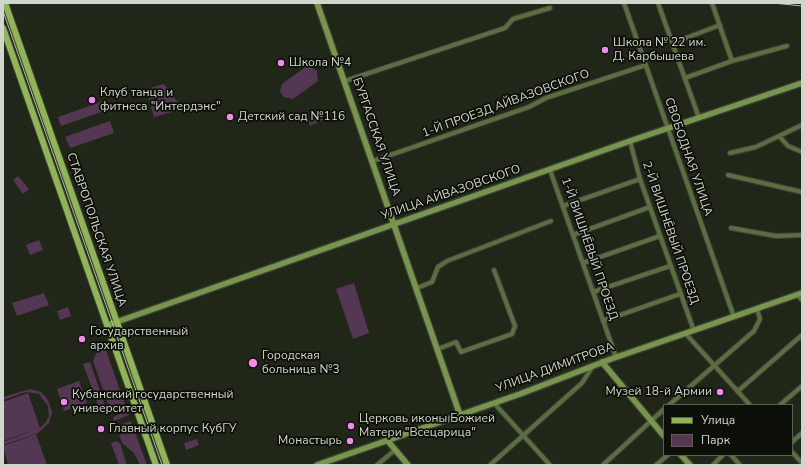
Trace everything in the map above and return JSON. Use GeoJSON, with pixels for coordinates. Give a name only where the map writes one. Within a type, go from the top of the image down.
{"type":"FeatureCollection","features":[{"type":"Feature","properties":{"kind":"main road","name":"СТАВРОПОЛЬСКАЯ УЛИЦА"},"geometry":{"type":"LineString","coordinates":[[5,3],[167,465]]}},
{"type":"Feature","properties":{"kind":"main road","name":"СТАВРОПОЛЬСКАЯ УЛИЦА"},"geometry":{"type":"LineString","coordinates":[[3,28],[156,465]]}},
{"type":"Feature","properties":{"kind":"street","name":"БУРГАССКАЯ УЛИЦА"},"geometry":{"type":"LineString","coordinates":[[317,3],[460,415]]}},
{"type":"Feature","properties":{"kind":"street","name":"СВОБОДНАЯ УЛИЦА"},"geometry":{"type":"LineString","coordinates":[[624,3],[734,317]]}},
{"type":"Feature","properties":{"kind":"street"},"geometry":{"type":"LineString","coordinates":[[658,3],[699,118]]}},
{"type":"Feature","properties":{"kind":"street"},"geometry":{"type":"LineString","coordinates":[[712,3],[732,61]]}},
{"type":"Feature","properties":{"kind":"street"},"geometry":{"type":"LineString","coordinates":[[345,82],[505,28],[513,19],[550,8]]}},
{"type":"Feature","properties":{"kind":"street"},"geometry":{"type":"LineString","coordinates":[[673,43],[720,25]]}},
{"type":"Feature","properties":{"kind":"street"},"geometry":{"type":"LineString","coordinates":[[685,78],[732,61],[787,46]]}},
{"type":"Feature","properties":{"kind":"street","name":"1-Й ПРОЕЗД АЙВАЗОВСКОГО"},"geometry":{"type":"LineString","coordinates":[[373,161],[529,107],[546,98],[646,65]]}},
{"type":"Feature","properties":{"kind":"street","name":"УЛИЦА АЙВАЗОВСКОГО"},"geometry":{"type":"LineString","coordinates":[[108,325],[667,128],[802,83]]}},
{"type":"Feature","properties":{"kind":"street"},"geometry":{"type":"LineString","coordinates":[[730,153],[756,147],[802,125]]}},
{"type":"Feature","properties":{"kind":"street"},"geometry":{"type":"LineString","coordinates":[[779,136],[788,146],[802,152]]}},
{"type":"Feature","properties":{"kind":"street","name":"2-Й ВИШНЁВЫЙ ПРОЕЗД"},"geometry":{"type":"LineString","coordinates":[[630,141],[640,179],[694,331]]}},
{"type":"Feature","properties":{"kind":"street","name":"1-Й ВИШНЁВЫЙ ПРОЕЗД"},"geometry":{"type":"LineString","coordinates":[[550,170],[616,357]]}},
{"type":"Feature","properties":{"kind":"street"},"geometry":{"type":"LineString","coordinates":[[728,175],[802,192]]}},
{"type":"Feature","properties":{"kind":"street"},"geometry":{"type":"LineString","coordinates":[[563,206],[640,179]]}},
{"type":"Feature","properties":{"kind":"street"},"geometry":{"type":"LineString","coordinates":[[573,235],[650,207]]}},
{"type":"Feature","properties":{"kind":"street"},"geometry":{"type":"LineString","coordinates":[[417,288],[432,282],[438,267],[447,261],[551,221]]}},
{"type":"Feature","properties":{"kind":"street"},"geometry":{"type":"LineString","coordinates":[[731,228],[776,236],[802,235]]}},
{"type":"Feature","properties":{"kind":"street"},"geometry":{"type":"LineString","coordinates":[[583,263],[660,236]]}},
{"type":"Feature","properties":{"kind":"street"},"geometry":{"type":"LineString","coordinates":[[593,292],[670,266]]}},
{"type":"Feature","properties":{"kind":"street"},"geometry":{"type":"LineString","coordinates":[[438,349],[456,342],[461,352],[512,334],[515,326],[494,270]]}},
{"type":"Feature","properties":{"kind":"street"},"geometry":{"type":"LineString","coordinates":[[604,321],[680,294]]}},
{"type":"Feature","properties":{"kind":"street"},"geometry":{"type":"LineString","coordinates":[[800,294],[802,300]]}},
{"type":"Feature","properties":{"kind":"street","name":"УЛИЦА ДИМИТРОВА"},"geometry":{"type":"LineString","coordinates":[[317,465],[494,403],[616,357],[800,294]]}},
{"type":"Feature","properties":{"kind":"street"},"geometry":{"type":"LineString","coordinates":[[670,404],[758,326],[760,319],[757,309]]}},
{"type":"Feature","properties":{"kind":"street"},"geometry":{"type":"LineString","coordinates":[[686,334],[749,404]]}},
{"type":"Feature","properties":{"kind":"street"},"geometry":{"type":"LineString","coordinates":[[738,391],[802,335]]}},
{"type":"Feature","properties":{"kind":"street"},"geometry":{"type":"LineString","coordinates":[[602,362],[663,435]]}},
{"type":"Feature","properties":{"kind":"street"},"geometry":{"type":"LineString","coordinates":[[490,465],[582,383],[593,366]]}},
{"type":"Feature","properties":{"kind":"street"},"geometry":{"type":"LineString","coordinates":[[781,404],[802,386]]}},
{"type":"Feature","properties":{"kind":"street"},"geometry":{"type":"LineString","coordinates":[[494,403],[550,465]]}},
{"type":"Feature","properties":{"kind":"street"},"geometry":{"type":"LineString","coordinates":[[602,465],[663,410]]}},
{"type":"Feature","properties":{"kind":"street"},"geometry":{"type":"LineString","coordinates":[[793,441],[802,434]]}},
{"type":"Feature","properties":{"kind":"street"},"geometry":{"type":"LineString","coordinates":[[387,440],[408,465]]}},
{"type":"Feature","properties":{"kind":"street"},"geometry":{"type":"LineString","coordinates":[[377,465],[395,450]]}},
{"type":"Feature","properties":{"kind":"street"},"geometry":{"type":"LineString","coordinates":[[793,453],[802,463]]}},
{"type":"Feature","properties":{"kind":"street"},"geometry":{"type":"LineString","coordinates":[[656,465],[667,456]]}},
{"type":"Feature","properties":{"kind":"street"},"geometry":{"type":"LineString","coordinates":[[682,456],[690,465]]}},
{"type":"Feature","properties":{"kind":"street"},"geometry":{"type":"LineString","coordinates":[[713,465],[722,456]]}},
{"type":"Feature","properties":{"kind":"street"},"geometry":{"type":"LineString","coordinates":[[732,456],[740,465]]}},
{"type":"Feature","properties":{"kind":"green space"},"geometry":{"type":"Polygon","coordinates":[[[308,65],[317,71],[318,81],[293,99],[284,97],[280,92],[282,84],[308,65]]]}},
{"type":"Feature","properties":{"kind":"green space"},"geometry":{"type":"Polygon","coordinates":[[[164,84],[183,109],[154,117],[146,89],[164,84]]]}},
{"type":"Feature","properties":{"kind":"green space"},"geometry":{"type":"Polygon","coordinates":[[[104,101],[107,110],[61,126],[58,117],[104,101]]]}},
{"type":"Feature","properties":{"kind":"green space"},"geometry":{"type":"Polygon","coordinates":[[[321,114],[324,119],[310,126],[308,121],[321,114]]]}},
{"type":"Feature","properties":{"kind":"green space"},"geometry":{"type":"Polygon","coordinates":[[[110,121],[114,133],[70,148],[65,137],[110,121]]]}},
{"type":"Feature","properties":{"kind":"green space"},"geometry":{"type":"Polygon","coordinates":[[[18,176],[29,189],[23,194],[13,180],[18,176]]]}},
{"type":"Feature","properties":{"kind":"green space"},"geometry":{"type":"Polygon","coordinates":[[[39,240],[43,250],[30,255],[26,245],[39,240]]]}},
{"type":"Feature","properties":{"kind":"green space"},"geometry":{"type":"Polygon","coordinates":[[[354,283],[369,333],[353,339],[336,289],[354,283]]]}},
{"type":"Feature","properties":{"kind":"green space"},"geometry":{"type":"Polygon","coordinates":[[[44,293],[49,305],[17,316],[12,303],[44,293]]]}},
{"type":"Feature","properties":{"kind":"green space"},"geometry":{"type":"Polygon","coordinates":[[[68,307],[71,316],[60,320],[57,311],[68,307]]]}},
{"type":"Feature","properties":{"kind":"green space"},"geometry":{"type":"Polygon","coordinates":[[[104,345],[126,407],[111,412],[93,361],[99,347],[104,345]]]}},
{"type":"Feature","properties":{"kind":"green space"},"geometry":{"type":"Polygon","coordinates":[[[90,362],[107,411],[101,413],[83,364],[90,362]]]}},
{"type":"Feature","properties":{"kind":"green space"},"geometry":{"type":"Polygon","coordinates":[[[79,381],[87,403],[64,411],[57,389],[79,381]]]}},
{"type":"Feature","properties":{"kind":"green space"},"geometry":{"type":"Polygon","coordinates":[[[30,389],[41,392],[48,400],[52,412],[49,423],[38,433],[3,445],[3,442],[40,428],[49,416],[48,406],[39,394],[26,392],[3,400],[3,397],[30,389]]]}},
{"type":"Feature","properties":{"kind":"green space"},"geometry":{"type":"Polygon","coordinates":[[[28,393],[40,428],[3,441],[3,402],[28,393]]]}},
{"type":"Feature","properties":{"kind":"green space"},"geometry":{"type":"Polygon","coordinates":[[[128,411],[129,415],[114,421],[113,417],[128,411]]]}},
{"type":"Feature","properties":{"kind":"green space"},"geometry":{"type":"Polygon","coordinates":[[[131,421],[132,425],[117,430],[116,426],[131,421]]]}},
{"type":"Feature","properties":{"kind":"green space"},"geometry":{"type":"Polygon","coordinates":[[[134,429],[147,465],[140,465],[134,453],[123,444],[119,435],[134,429]]]}},
{"type":"Feature","properties":{"kind":"green space"},"geometry":{"type":"Polygon","coordinates":[[[36,434],[47,465],[8,465],[3,446],[36,434]]]}},
{"type":"Feature","properties":{"kind":"green space"},"geometry":{"type":"Polygon","coordinates":[[[197,439],[199,445],[186,450],[184,443],[197,439]]]}},
{"type":"Feature","properties":{"kind":"green space"},"geometry":{"type":"Polygon","coordinates":[[[116,441],[120,443],[127,465],[119,465],[111,443],[116,441]]]}},
{"type":"Feature","properties":{"kind":"tram line"},"geometry":{"type":"LineString","coordinates":[[773,3],[802,6]]}},
{"type":"Feature","properties":{"kind":"tram line"},"geometry":{"type":"LineString","coordinates":[[3,11],[162,465]]}},
{"type":"Feature","properties":{"kind":"place","name":"Школа № 22 им. Д. Карбышева"},"geometry":{"type":"Point","coordinates":[605,50]}},
{"type":"Feature","properties":{"kind":"place","name":"Школа №4"},"geometry":{"type":"Point","coordinates":[281,63]}},
{"type":"Feature","properties":{"kind":"place","name":"Клуб танца и фитнеса \"Интердэнс\""},"geometry":{"type":"Point","coordinates":[92,100]}},
{"type":"Feature","properties":{"kind":"place","name":"Детский сад №116"},"geometry":{"type":"Point","coordinates":[230,117]}},
{"type":"Feature","properties":{"kind":"place","name":"Государственный архив"},"geometry":{"type":"Point","coordinates":[82,339]}},
{"type":"Feature","properties":{"kind":"place","name":"Городская больница №3"},"geometry":{"type":"Point","coordinates":[253,363]}},
{"type":"Feature","properties":{"kind":"place","name":"Музей 18-й Армии"},"geometry":{"type":"Point","coordinates":[720,392]}},
{"type":"Feature","properties":{"kind":"place","name":"Кубанский государственный университет"},"geometry":{"type":"Point","coordinates":[64,402]}},
{"type":"Feature","properties":{"kind":"place","name":"Церковь иконы Божией Матери \"Всецарица\""},"geometry":{"type":"Point","coordinates":[351,426]}},
{"type":"Feature","properties":{"kind":"place","name":"Главный корпус КубГУ"},"geometry":{"type":"Point","coordinates":[101,429]}},
{"type":"Feature","properties":{"kind":"place","name":"Монастырь"},"geometry":{"type":"Point","coordinates":[350,441]}}]}
